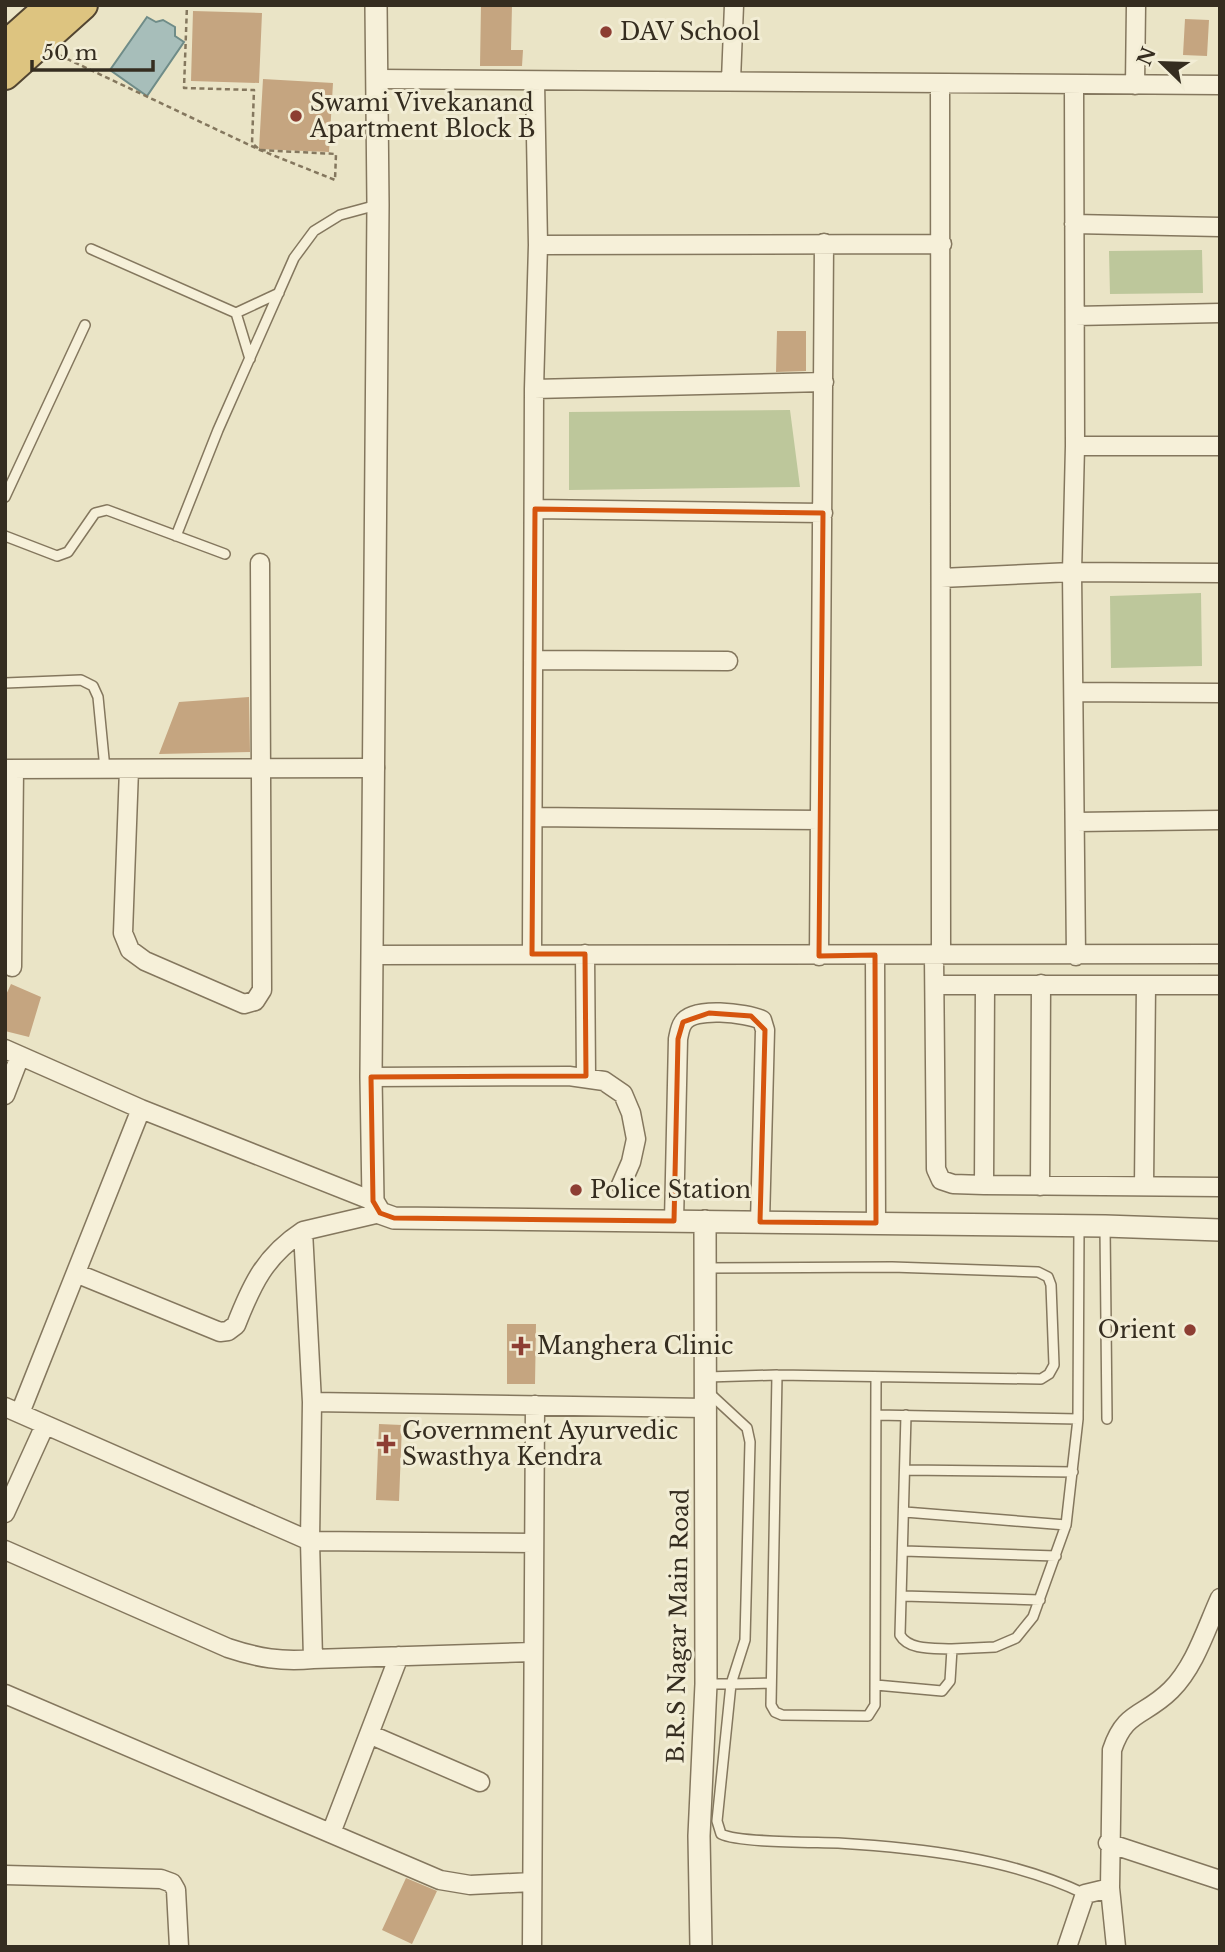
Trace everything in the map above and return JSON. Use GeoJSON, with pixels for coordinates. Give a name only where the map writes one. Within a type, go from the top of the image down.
{"type":"FeatureCollection","features":[{"type":"Feature","properties":{"kind":"highway"},"geometry":{"type":"LineString","coordinates":[[5,46],[51,5]]}},
{"type":"Feature","properties":{"kind":"highway"},"geometry":{"type":"LineString","coordinates":[[5,75],[83,5]]}},
{"type":"Feature","properties":{"kind":"street"},"geometry":{"type":"LineString","coordinates":[[376,5],[378,205],[375,768],[371,955],[371,1077],[376,1207]]}},
{"type":"Feature","properties":{"kind":"street"},"geometry":{"type":"LineString","coordinates":[[731,80],[734,5]]}},
{"type":"Feature","properties":{"kind":"street"},"geometry":{"type":"LineString","coordinates":[[1135,85],[1136,5]]}},
{"type":"Feature","properties":{"kind":"street"},"geometry":{"type":"LineString","coordinates":[[378,79],[1220,85]]}},
{"type":"Feature","properties":{"kind":"street"},"geometry":{"type":"LineString","coordinates":[[532,954],[534,389],[538,245],[535,82]]}},
{"type":"Feature","properties":{"kind":"street"},"geometry":{"type":"LineString","coordinates":[[940,83],[941,578],[938,955],[935,985],[936,1168],[941,1180],[953,1184],[1220,1187]]}},
{"type":"Feature","properties":{"kind":"street"},"geometry":{"type":"LineString","coordinates":[[1074,86],[1075,446],[1072,572],[1076,956]]}},
{"type":"Feature","properties":{"kind":"street"},"geometry":{"type":"LineString","coordinates":[[1074,224],[1220,227]]}},
{"type":"Feature","properties":{"kind":"street"},"geometry":{"type":"LineString","coordinates":[[819,956],[824,243]]}},
{"type":"Feature","properties":{"kind":"street"},"geometry":{"type":"LineString","coordinates":[[538,245],[942,244]]}},
{"type":"Feature","properties":{"kind":"street"},"geometry":{"type":"LineString","coordinates":[[1075,316],[1220,313]]}},
{"type":"Feature","properties":{"kind":"street"},"geometry":{"type":"LineString","coordinates":[[534,389],[824,383]]}},
{"type":"Feature","properties":{"kind":"street"},"geometry":{"type":"LineString","coordinates":[[1075,446],[1220,446]]}},
{"type":"Feature","properties":{"kind":"street"},"geometry":{"type":"LineString","coordinates":[[535,509],[823,513]]}},
{"type":"Feature","properties":{"kind":"street"},"geometry":{"type":"LineString","coordinates":[[130,769],[123,933],[130,950],[145,961],[244,1004],[255,1002],[262,990],[260,564]]}},
{"type":"Feature","properties":{"kind":"street"},"geometry":{"type":"LineString","coordinates":[[941,578],[1072,572],[1220,573]]}},
{"type":"Feature","properties":{"kind":"street"},"geometry":{"type":"LineString","coordinates":[[533,660],[728,661]]}},
{"type":"Feature","properties":{"kind":"street"},"geometry":{"type":"LineString","coordinates":[[1074,692],[1220,693]]}},
{"type":"Feature","properties":{"kind":"street"},"geometry":{"type":"LineString","coordinates":[[12,967],[10,769],[375,768]]}},
{"type":"Feature","properties":{"kind":"street"},"geometry":{"type":"LineString","coordinates":[[534,817],[819,820]]}},
{"type":"Feature","properties":{"kind":"street"},"geometry":{"type":"LineString","coordinates":[[1076,822],[1220,820]]}},
{"type":"Feature","properties":{"kind":"street"},"geometry":{"type":"LineString","coordinates":[[585,954],[586,1076]]}},
{"type":"Feature","properties":{"kind":"street"},"geometry":{"type":"LineString","coordinates":[[371,955],[1220,954]]}},
{"type":"Feature","properties":{"kind":"street"},"geometry":{"type":"LineString","coordinates":[[875,955],[876,1223]]}},
{"type":"Feature","properties":{"kind":"street"},"geometry":{"type":"LineString","coordinates":[[1040,1186],[1041,984]]}},
{"type":"Feature","properties":{"kind":"street"},"geometry":{"type":"LineString","coordinates":[[935,985],[1220,985]]}},
{"type":"Feature","properties":{"kind":"street"},"geometry":{"type":"LineString","coordinates":[[984,1185],[985,985]]}},
{"type":"Feature","properties":{"kind":"street"},"geometry":{"type":"LineString","coordinates":[[1144,1186],[1146,985]]}},
{"type":"Feature","properties":{"kind":"street"},"geometry":{"type":"LineString","coordinates":[[674,1221],[678,1039],[683,1022],[693,1015],[709,1013],[751,1016],[762,1020],[765,1030],[760,1222]]}},
{"type":"Feature","properties":{"kind":"street"},"geometry":{"type":"LineString","coordinates":[[5,1095],[13,1053],[376,1207],[394,1218],[1079,1225],[1220,1230]]}},
{"type":"Feature","properties":{"kind":"street"},"geometry":{"type":"LineString","coordinates":[[371,1077],[586,1076],[604,1081],[623,1094],[631,1113],[636,1139],[621,1185]]}},
{"type":"Feature","properties":{"kind":"street"},"geometry":{"type":"LineString","coordinates":[[141,1109],[78,1274],[13,1410],[310,1541],[532,1544]]}},
{"type":"Feature","properties":{"kind":"street"},"geometry":{"type":"LineString","coordinates":[[78,1274],[208,1327],[228,1331],[236,1325],[248,1292],[262,1268],[280,1246],[303,1231],[376,1207]]}},
{"type":"Feature","properties":{"kind":"street","name":"B.R.S Nagar Main Road"},"geometry":{"type":"LineString","coordinates":[[701,1947],[699,1836],[706,1684],[705,1221]]}},
{"type":"Feature","properties":{"kind":"street"},"geometry":{"type":"LineString","coordinates":[[303,1231],[312,1402],[310,1541],[313,1659]]}},
{"type":"Feature","properties":{"kind":"street"},"geometry":{"type":"LineString","coordinates":[[312,1402],[535,1405],[705,1391]]}},
{"type":"Feature","properties":{"kind":"street"},"geometry":{"type":"LineString","coordinates":[[532,1947],[532,1544],[535,1405]]}},
{"type":"Feature","properties":{"kind":"street"},"geometry":{"type":"LineString","coordinates":[[5,1513],[45,1425]]}},
{"type":"Feature","properties":{"kind":"street"},"geometry":{"type":"LineString","coordinates":[[5,1550],[228,1648],[271,1660],[532,1652]]}},
{"type":"Feature","properties":{"kind":"street"},"geometry":{"type":"LineString","coordinates":[[1116,1947],[1108,1843],[1112,1750],[1118,1731],[1128,1718],[1150,1708],[1172,1689],[1194,1659],[1220,1598]]}},
{"type":"Feature","properties":{"kind":"street"},"geometry":{"type":"LineString","coordinates":[[331,1833],[399,1656]]}},
{"type":"Feature","properties":{"kind":"street"},"geometry":{"type":"LineString","coordinates":[[5,1693],[440,1880],[470,1885],[532,1882]]}},
{"type":"Feature","properties":{"kind":"street"},"geometry":{"type":"LineString","coordinates":[[369,1734],[480,1782]]}},
{"type":"Feature","properties":{"kind":"street"},"geometry":{"type":"LineString","coordinates":[[1108,1843],[1220,1880]]}},
{"type":"Feature","properties":{"kind":"street"},"geometry":{"type":"LineString","coordinates":[[5,1875],[161,1879],[172,1884],[176,1891],[179,1947]]}},
{"type":"Feature","properties":{"kind":"street"},"geometry":{"type":"LineString","coordinates":[[1068,1947],[1085,1894],[1110,1888]]}},
{"type":"Feature","properties":{"kind":"lane"},"geometry":{"type":"LineString","coordinates":[[177,536],[294,258],[314,231],[340,215],[378,205]]}},
{"type":"Feature","properties":{"kind":"lane"},"geometry":{"type":"LineString","coordinates":[[91,248],[236,313],[250,359]]}},
{"type":"Feature","properties":{"kind":"lane"},"geometry":{"type":"LineString","coordinates":[[236,313],[279,293]]}},
{"type":"Feature","properties":{"kind":"lane"},"geometry":{"type":"LineString","coordinates":[[5,497],[85,325]]}},
{"type":"Feature","properties":{"kind":"lane"},"geometry":{"type":"LineString","coordinates":[[5,536],[57,556],[68,552],[95,513],[107,510],[225,554]]}},
{"type":"Feature","properties":{"kind":"lane"},"geometry":{"type":"LineString","coordinates":[[5,683],[81,680],[93,686],[98,697],[105,769]]}},
{"type":"Feature","properties":{"kind":"lane"},"geometry":{"type":"LineString","coordinates":[[906,1415],[904,1596],[900,1635],[904,1642],[952,1649],[995,1647],[1016,1638],[1033,1617],[1066,1525],[1078,1419],[1079,1225]]}},
{"type":"Feature","properties":{"kind":"lane"},"geometry":{"type":"LineString","coordinates":[[1105,1226],[1107,1419]]}},
{"type":"Feature","properties":{"kind":"lane"},"geometry":{"type":"LineString","coordinates":[[704,1268],[892,1267],[1038,1272],[1048,1276],[1051,1285],[1054,1365],[1049,1374],[1041,1379],[777,1375],[705,1391]]}},
{"type":"Feature","properties":{"kind":"lane"},"geometry":{"type":"LineString","coordinates":[[777,1375],[771,1705],[775,1712],[782,1715],[868,1716],[875,1706],[876,1377]]}},
{"type":"Feature","properties":{"kind":"lane"},"geometry":{"type":"LineString","coordinates":[[705,1391],[747,1428],[750,1442],[745,1640],[731,1684],[717,1821],[721,1834],[850,1844],[1006,1866],[1039,1874],[1085,1894]]}},
{"type":"Feature","properties":{"kind":"lane"},"geometry":{"type":"LineString","coordinates":[[876,1415],[1078,1419]]}},
{"type":"Feature","properties":{"kind":"lane"},"geometry":{"type":"LineString","coordinates":[[905,1470],[1073,1472]]}},
{"type":"Feature","properties":{"kind":"lane"},"geometry":{"type":"LineString","coordinates":[[905,1512],[1066,1525]]}},
{"type":"Feature","properties":{"kind":"lane"},"geometry":{"type":"LineString","coordinates":[[904,1551],[1056,1556]]}},
{"type":"Feature","properties":{"kind":"lane"},"geometry":{"type":"LineString","coordinates":[[904,1596],[1040,1600]]}},
{"type":"Feature","properties":{"kind":"lane"},"geometry":{"type":"LineString","coordinates":[[876,1685],[942,1691],[950,1681],[952,1649]]}},
{"type":"Feature","properties":{"kind":"lane"},"geometry":{"type":"LineString","coordinates":[[706,1684],[772,1683]]}},
{"type":"Feature","properties":{"kind":"path"},"geometry":{"type":"LineString","coordinates":[[66,46],[57,54],[260,150],[335,180],[336,155],[260,150],[253,143],[254,90],[184,88],[187,5]]}},
{"type":"Feature","properties":{"kind":"path"},"geometry":{"type":"LineString","coordinates":[[230,5],[256,5]]}},
{"type":"Feature","properties":{"kind":"highlighted area"},"geometry":{"type":"Polygon","coordinates":[[[535,509],[823,513],[819,956],[875,955],[876,1223],[760,1222],[765,1030],[751,1016],[709,1013],[683,1022],[678,1039],[674,1221],[394,1218],[380,1213],[373,1201],[371,1077],[586,1076],[585,954],[532,954],[535,509]]]}},
{"type":"Feature","properties":{"kind":"green space"},"geometry":{"type":"Polygon","coordinates":[[[1202,250],[1203,293],[1110,294],[1109,251],[1202,250]]]}},
{"type":"Feature","properties":{"kind":"green space"},"geometry":{"type":"Polygon","coordinates":[[[790,410],[800,487],[569,490],[569,412],[790,410]]]}},
{"type":"Feature","properties":{"kind":"green space"},"geometry":{"type":"Polygon","coordinates":[[[1201,593],[1202,666],[1111,668],[1110,596],[1201,593]]]}},
{"type":"Feature","properties":{"kind":"water"},"geometry":{"type":"Polygon","coordinates":[[[147,17],[156,22],[163,20],[175,27],[175,36],[184,42],[147,96],[110,70],[147,17]]]}},
{"type":"Feature","properties":{"kind":"building"},"geometry":{"type":"Polygon","coordinates":[[[481,5],[512,5],[511,50],[523,50],[522,66],[480,66],[481,5]]]}},
{"type":"Feature","properties":{"kind":"building"},"geometry":{"type":"Polygon","coordinates":[[[193,11],[262,13],[259,83],[191,81],[193,11]]]}},
{"type":"Feature","properties":{"kind":"building"},"geometry":{"type":"Polygon","coordinates":[[[1185,19],[1209,20],[1207,56],[1183,55],[1185,19]]]}},
{"type":"Feature","properties":{"kind":"building","name":"Swami Vivekanand Apartment Block B"},"geometry":{"type":"Polygon","coordinates":[[[263,79],[333,83],[329,152],[259,149],[263,79]]]}},
{"type":"Feature","properties":{"kind":"building"},"geometry":{"type":"Polygon","coordinates":[[[777,331],[806,331],[806,371],[776,372],[777,331]]]}},
{"type":"Feature","properties":{"kind":"building"},"geometry":{"type":"Polygon","coordinates":[[[249,697],[250,752],[159,754],[179,702],[249,697]]]}},
{"type":"Feature","properties":{"kind":"building"},"geometry":{"type":"Polygon","coordinates":[[[11,984],[41,997],[29,1037],[5,1031],[5,997],[11,984]]]}},
{"type":"Feature","properties":{"kind":"building"},"geometry":{"type":"Polygon","coordinates":[[[507,1324],[536,1324],[535,1384],[507,1384],[507,1324]]]}},
{"type":"Feature","properties":{"kind":"building"},"geometry":{"type":"Polygon","coordinates":[[[379,1424],[402,1425],[399,1501],[376,1500],[379,1424]]]}},
{"type":"Feature","properties":{"kind":"building"},"geometry":{"type":"Polygon","coordinates":[[[406,1878],[437,1891],[412,1944],[382,1930],[406,1878]]]}},
{"type":"Feature","properties":{"kind":"place","name":"DAV School"},"geometry":{"type":"Point","coordinates":[606,32]}},
{"type":"Feature","properties":{"kind":"place","name":"Swami Vivekanand Apartment Block B"},"geometry":{"type":"Point","coordinates":[296,116]}},
{"type":"Feature","properties":{"kind":"place","name":"Police Station"},"geometry":{"type":"Point","coordinates":[576,1190]}},
{"type":"Feature","properties":{"kind":"place","name":"Orient"},"geometry":{"type":"Point","coordinates":[1190,1330]}},
{"type":"Feature","properties":{"kind":"place","name":"Manghera Clinic"},"geometry":{"type":"Point","coordinates":[521,1346]}},
{"type":"Feature","properties":{"kind":"place","name":"Government Ayurvedic Swasthya Kendra"},"geometry":{"type":"Point","coordinates":[386,1444]}}]}
